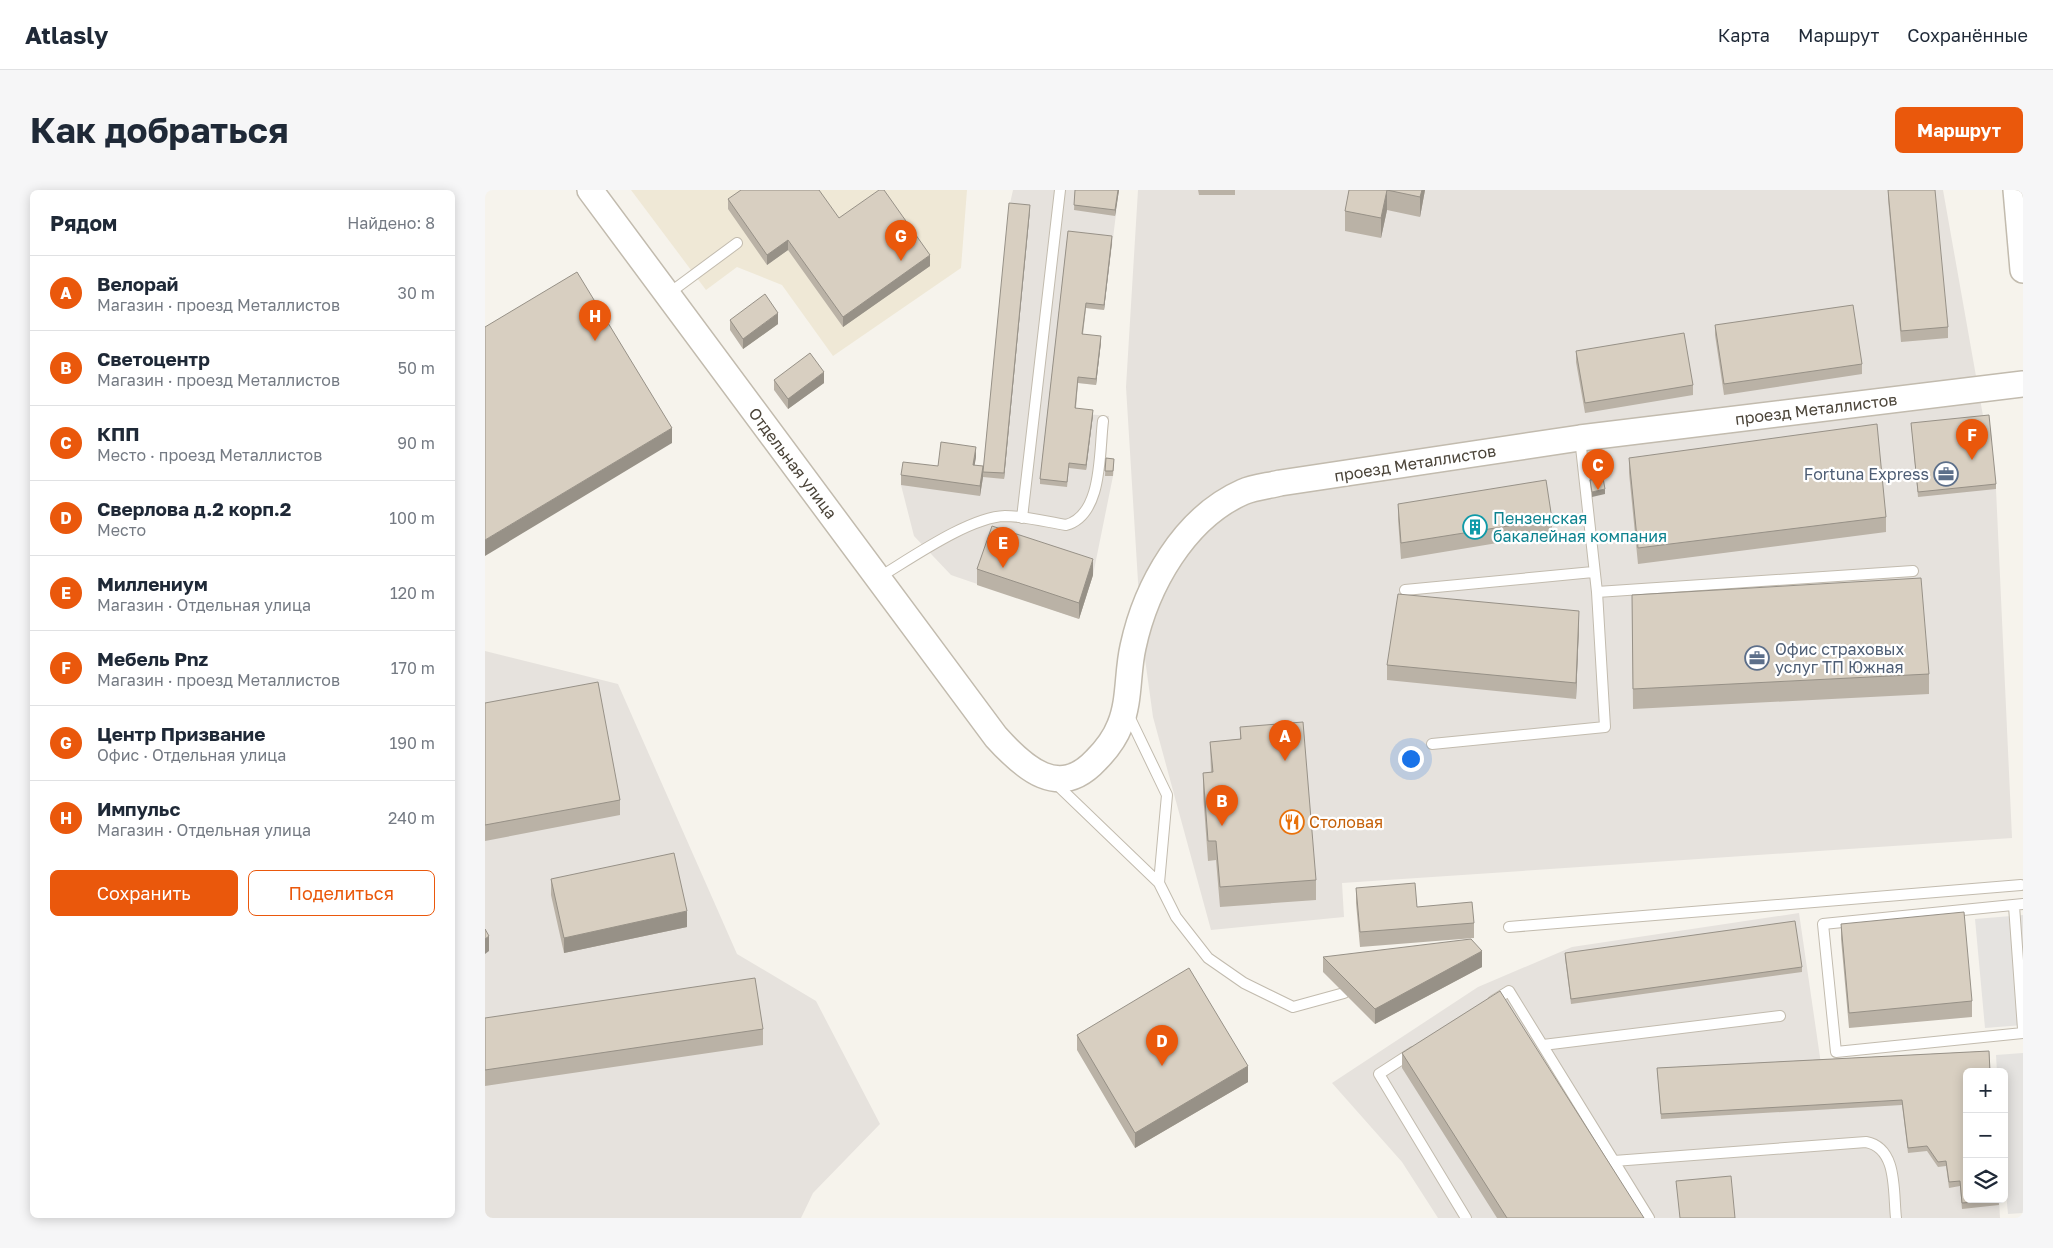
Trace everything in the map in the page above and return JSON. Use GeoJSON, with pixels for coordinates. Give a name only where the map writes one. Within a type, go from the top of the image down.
{"type":"FeatureCollection","features":[{"type":"Feature","properties":{"kind":"street","name":"Отдельная улица"},"geometry":{"type":"LineString","coordinates":[[589,190],[996,737],[1024,766],[1049,778]]}},
{"type":"Feature","properties":{"kind":"street"},"geometry":{"type":"LineString","coordinates":[[2016,190],[2023,270]]}},
{"type":"Feature","properties":{"kind":"street","name":"проезд Металлистов"},"geometry":{"type":"LineString","coordinates":[[1049,778],[1072,777],[1092,764],[1111,741],[1120,725],[1125,708],[1132,649],[1139,620],[1155,586],[1185,537],[1220,505],[1244,491],[1280,483],[1580,438],[2023,384]]}},
{"type":"Feature","properties":{"kind":"lane"},"geometry":{"type":"LineString","coordinates":[[1022,518],[1060,190]]}},
{"type":"Feature","properties":{"kind":"lane"},"geometry":{"type":"LineString","coordinates":[[668,295],[737,243]]}},
{"type":"Feature","properties":{"kind":"lane"},"geometry":{"type":"LineString","coordinates":[[878,578],[942,540],[974,525],[1005,516],[1066,525],[1083,517],[1089,508],[1095,489],[1103,421]]}},
{"type":"Feature","properties":{"kind":"lane"},"geometry":{"type":"LineString","coordinates":[[1432,744],[1605,727],[1597,592],[1593,572],[1580,438]]}},
{"type":"Feature","properties":{"kind":"lane"},"geometry":{"type":"LineString","coordinates":[[1597,592],[1913,571]]}},
{"type":"Feature","properties":{"kind":"lane"},"geometry":{"type":"LineString","coordinates":[[1405,590],[1593,572]]}},
{"type":"Feature","properties":{"kind":"lane"},"geometry":{"type":"LineString","coordinates":[[1125,708],[1167,795],[1159,883]]}},
{"type":"Feature","properties":{"kind":"lane"},"geometry":{"type":"LineString","coordinates":[[1049,778],[1159,883],[1176,917],[1208,958],[1243,983],[1293,1007],[1345,993]]}},
{"type":"Feature","properties":{"kind":"lane"},"geometry":{"type":"LineString","coordinates":[[1509,927],[2021,886]]}},
{"type":"Feature","properties":{"kind":"lane"},"geometry":{"type":"LineString","coordinates":[[2018,905],[2023,1031],[1836,1052],[1823,924],[2018,905]]}},
{"type":"Feature","properties":{"kind":"lane"},"geometry":{"type":"LineString","coordinates":[[1485,1007],[1509,991],[1649,1218]]}},
{"type":"Feature","properties":{"kind":"lane"},"geometry":{"type":"LineString","coordinates":[[1543,1044],[1781,1016]]}},
{"type":"Feature","properties":{"kind":"lane"},"geometry":{"type":"LineString","coordinates":[[1420,1048],[1379,1074],[1466,1218]]}},
{"type":"Feature","properties":{"kind":"lane"},"geometry":{"type":"LineString","coordinates":[[1614,1161],[1866,1142],[1881,1148],[1889,1159],[1896,1218]]}},
{"type":"Feature","properties":{"kind":"shaded area"},"geometry":{"type":"Polygon","coordinates":[[[631,190],[967,190],[961,268],[833,356],[782,285],[737,267],[706,290],[631,190]]]}},
{"type":"Feature","properties":{"kind":"shaded area"},"geometry":{"type":"Polygon","coordinates":[[[1013,190],[1119,190],[1104,310],[1086,308],[1082,339],[1101,342],[1096,385],[1078,383],[1075,413],[1109,416],[1106,463],[1114,464],[1093,575],[1079,619],[951,575],[914,536],[901,485],[903,472],[938,477],[976,457],[973,475],[982,477],[1009,208],[1013,190]]]}},
{"type":"Feature","properties":{"kind":"shaded area"},"geometry":{"type":"Polygon","coordinates":[[[1138,190],[1943,190],[1996,489],[2012,838],[1342,883],[1344,917],[1211,930],[1153,717],[1141,630],[1126,387],[1138,190]]]}},
{"type":"Feature","properties":{"kind":"shaded area"},"geometry":{"type":"Polygon","coordinates":[[[485,651],[618,684],[737,954],[816,1001],[880,1124],[813,1193],[801,1218],[485,1218],[485,651]]]}},
{"type":"Feature","properties":{"kind":"shaded area"},"geometry":{"type":"Polygon","coordinates":[[[1799,913],[1821,1064],[1963,1072],[1963,1203],[1999,1203],[2000,1218],[1438,1218],[1402,1162],[1332,1083],[1478,987],[1572,947],[1799,913]]]}},
{"type":"Feature","properties":{"kind":"shaded area"},"geometry":{"type":"Polygon","coordinates":[[[2023,915],[2023,1025],[1985,1028],[1975,919],[2023,915]]]}},
{"type":"Feature","properties":{"kind":"shaded area"},"geometry":{"type":"Polygon","coordinates":[[[2023,1053],[2023,1213],[2008,1214],[2008,1068],[1997,1068],[1996,1055],[2023,1053]]]}},
{"type":"Feature","properties":{"kind":"building"},"geometry":{"type":"Polygon","coordinates":[[[741,190],[819,190],[839,218],[879,190],[884,190],[930,255],[843,317],[788,240],[767,255],[728,199],[741,190]]]}},
{"type":"Feature","properties":{"kind":"building"},"geometry":{"type":"Polygon","coordinates":[[[1075,190],[1118,190],[1115,210],[1074,205],[1075,190]]]}},
{"type":"Feature","properties":{"kind":"building"},"geometry":{"type":"Polygon","coordinates":[[[1349,190],[1387,190],[1381,218],[1345,211],[1349,190]]]}},
{"type":"Feature","properties":{"kind":"building"},"geometry":{"type":"Polygon","coordinates":[[[1387,190],[1422,190],[1420,197],[1387,190]]]}},
{"type":"Feature","properties":{"kind":"building"},"geometry":{"type":"Polygon","coordinates":[[[1888,190],[1935,190],[1948,327],[1901,331],[1888,190]]]}},
{"type":"Feature","properties":{"kind":"building"},"geometry":{"type":"Polygon","coordinates":[[[1009,203],[1030,205],[1004,473],[983,472],[1009,203]]]}},
{"type":"Feature","properties":{"kind":"building"},"geometry":{"type":"Polygon","coordinates":[[[1068,231],[1112,236],[1104,305],[1086,303],[1082,334],[1101,336],[1096,379],[1078,377],[1075,408],[1093,410],[1086,465],[1069,463],[1067,482],[1040,479],[1068,231]]]}},
{"type":"Feature","properties":{"kind":"building"},"geometry":{"type":"Polygon","coordinates":[[[577,272],[672,428],[485,540],[485,327],[577,272]]]}},
{"type":"Feature","properties":{"kind":"building"},"geometry":{"type":"Polygon","coordinates":[[[765,294],[778,313],[743,339],[730,320],[765,294]]]}},
{"type":"Feature","properties":{"kind":"building"},"geometry":{"type":"Polygon","coordinates":[[[1853,305],[1862,364],[1724,384],[1715,325],[1853,305]]]}},
{"type":"Feature","properties":{"kind":"building"},"geometry":{"type":"Polygon","coordinates":[[[1684,333],[1693,385],[1585,403],[1576,351],[1684,333]]]}},
{"type":"Feature","properties":{"kind":"building"},"geometry":{"type":"Polygon","coordinates":[[[810,353],[824,372],[788,399],[774,380],[810,353]]]}},
{"type":"Feature","properties":{"kind":"building"},"geometry":{"type":"Polygon","coordinates":[[[1989,415],[1996,484],[1918,492],[1911,423],[1989,415]]]}},
{"type":"Feature","properties":{"kind":"building"},"geometry":{"type":"Polygon","coordinates":[[[1877,424],[1886,517],[1638,548],[1629,458],[1877,424]]]}},
{"type":"Feature","properties":{"kind":"building"},"geometry":{"type":"Polygon","coordinates":[[[941,442],[976,447],[973,465],[983,466],[980,486],[901,475],[903,462],[938,466],[941,442]]]}},
{"type":"Feature","properties":{"kind":"building"},"geometry":{"type":"Polygon","coordinates":[[[1106,458],[1114,459],[1113,471],[1105,471],[1106,458]]]}},
{"type":"Feature","properties":{"kind":"building"},"geometry":{"type":"Polygon","coordinates":[[[1603,478],[1605,489],[1592,492],[1590,480],[1603,478]]]}},
{"type":"Feature","properties":{"kind":"building","name":"Пензенская бакалейная компания"},"geometry":{"type":"Polygon","coordinates":[[[1546,480],[1552,519],[1401,543],[1398,504],[1546,480]]]}},
{"type":"Feature","properties":{"kind":"building"},"geometry":{"type":"Polygon","coordinates":[[[992,526],[1093,559],[1079,603],[977,569],[992,526]]]}},
{"type":"Feature","properties":{"kind":"building"},"geometry":{"type":"Polygon","coordinates":[[[1921,578],[1929,674],[1633,689],[1632,595],[1921,578]]]}},
{"type":"Feature","properties":{"kind":"building"},"geometry":{"type":"Polygon","coordinates":[[[1398,594],[1579,611],[1576,683],[1387,665],[1398,594]]]}},
{"type":"Feature","properties":{"kind":"building"},"geometry":{"type":"Polygon","coordinates":[[[598,682],[620,800],[485,825],[485,703],[598,682]]]}},
{"type":"Feature","properties":{"kind":"building"},"geometry":{"type":"Polygon","coordinates":[[[1303,722],[1316,880],[1220,887],[1216,841],[1208,841],[1203,773],[1213,772],[1210,742],[1241,739],[1240,727],[1303,722]]]}},
{"type":"Feature","properties":{"kind":"building"},"geometry":{"type":"Polygon","coordinates":[[[674,853],[687,911],[564,938],[551,879],[674,853]]]}},
{"type":"Feature","properties":{"kind":"building"},"geometry":{"type":"Polygon","coordinates":[[[1415,883],[1417,907],[1472,902],[1474,923],[1360,932],[1356,888],[1415,883]]]}},
{"type":"Feature","properties":{"kind":"building"},"geometry":{"type":"Polygon","coordinates":[[[1964,912],[1972,1001],[1849,1013],[1841,924],[1964,912]]]}},
{"type":"Feature","properties":{"kind":"building"},"geometry":{"type":"Polygon","coordinates":[[[1795,921],[1802,967],[1571,999],[1565,953],[1795,921]]]}},
{"type":"Feature","properties":{"kind":"building"},"geometry":{"type":"Polygon","coordinates":[[[485,929],[489,936],[485,939],[485,929]]]}},
{"type":"Feature","properties":{"kind":"building"},"geometry":{"type":"Polygon","coordinates":[[[1471,939],[1482,951],[1375,1009],[1323,957],[1471,939]]]}},
{"type":"Feature","properties":{"kind":"building"},"geometry":{"type":"Polygon","coordinates":[[[1189,968],[1248,1066],[1135,1133],[1077,1035],[1189,968]]]}},
{"type":"Feature","properties":{"kind":"building"},"geometry":{"type":"Polygon","coordinates":[[[755,978],[763,1029],[485,1070],[485,1018],[755,978]]]}},
{"type":"Feature","properties":{"kind":"building"},"geometry":{"type":"Polygon","coordinates":[[[1500,991],[1644,1218],[1507,1218],[1402,1053],[1500,991]]]}},
{"type":"Feature","properties":{"kind":"building"},"geometry":{"type":"Polygon","coordinates":[[[1989,1051],[1990,1068],[1963,1068],[1963,1203],[1960,1181],[1949,1182],[1946,1161],[1938,1162],[1927,1146],[1908,1148],[1902,1100],[1661,1114],[1657,1068],[1989,1051]]]}},
{"type":"Feature","properties":{"kind":"building"},"geometry":{"type":"Polygon","coordinates":[[[1731,1176],[1735,1218],[1680,1218],[1676,1181],[1731,1176]]]}},
{"type":"Feature","properties":{"kind":"place","name":"Центр Призвание"},"geometry":{"type":"Point","coordinates":[901,261]}},
{"type":"Feature","properties":{"kind":"place","name":"Импульс"},"geometry":{"type":"Point","coordinates":[595,341]}},
{"type":"Feature","properties":{"kind":"place","name":"Мебель Pnz"},"geometry":{"type":"Point","coordinates":[1972,460]}},
{"type":"Feature","properties":{"kind":"place","name":"Fortuna Express"},"geometry":{"type":"Point","coordinates":[1946,474]}},
{"type":"Feature","properties":{"kind":"place","name":"КПП"},"geometry":{"type":"Point","coordinates":[1598,490]}},
{"type":"Feature","properties":{"kind":"place","name":"Пензенская бакалейная компания"},"geometry":{"type":"Point","coordinates":[1475,527]}},
{"type":"Feature","properties":{"kind":"place","name":"Миллениум"},"geometry":{"type":"Point","coordinates":[1003,568]}},
{"type":"Feature","properties":{"kind":"place","name":"Офис страховых услуг ТП Южная"},"geometry":{"type":"Point","coordinates":[1757,658]}},
{"type":"Feature","properties":{"kind":"place","name":"Велорай"},"geometry":{"type":"Point","coordinates":[1285,761]}},
{"type":"Feature","properties":{"kind":"place","name":"Столовая"},"geometry":{"type":"Point","coordinates":[1292,822]}},
{"type":"Feature","properties":{"kind":"place","name":"Светоцентр"},"geometry":{"type":"Point","coordinates":[1222,826]}},
{"type":"Feature","properties":{"kind":"place","name":"Сверлова д.2 корп.2"},"geometry":{"type":"Point","coordinates":[1162,1066]}}]}
